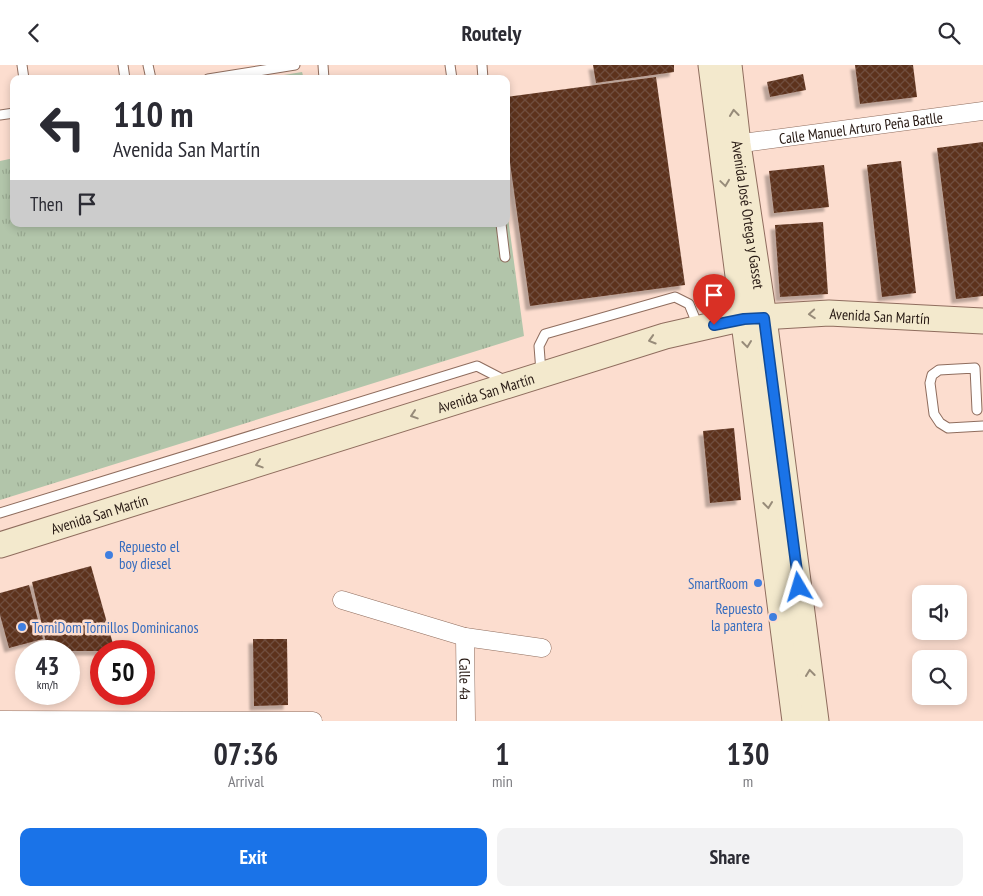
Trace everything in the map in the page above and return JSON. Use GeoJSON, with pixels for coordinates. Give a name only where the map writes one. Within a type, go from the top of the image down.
{"type":"FeatureCollection","features":[{"type":"Feature","properties":{"kind":"main road","name":"Avenida José Ortega y Gasset"},"geometry":{"type":"LineString","coordinates":[[711,65],[729,145],[816,721]]}},
{"type":"Feature","properties":{"kind":"main road","name":"Avenida José Ortega y Gasset"},"geometry":{"type":"LineString","coordinates":[[729,65],[729,145]]}},
{"type":"Feature","properties":{"kind":"main road","name":"Avenida San Martín"},"geometry":{"type":"LineString","coordinates":[[0,545],[664,336],[754,318],[828,313],[983,321]]}},
{"type":"Feature","properties":{"kind":"main road","name":"Avenida José Ortega y Gasset"},"geometry":{"type":"LineString","coordinates":[[754,318],[795,721]]}},
{"type":"Feature","properties":{"kind":"street","name":"Calle Manuel Arturo Peña Batlle"},"geometry":{"type":"LineString","coordinates":[[729,145],[983,111]]}},
{"type":"Feature","properties":{"kind":"street"},"geometry":{"type":"LineString","coordinates":[[342,600],[465,637],[542,648]]}},
{"type":"Feature","properties":{"kind":"street","name":"Calle 4a"},"geometry":{"type":"LineString","coordinates":[[465,637],[466,721]]}},
{"type":"Feature","properties":{"kind":"street"},"geometry":{"type":"LineString","coordinates":[[0,720],[313,721]]}},
{"type":"Feature","properties":{"kind":"lane"},"geometry":{"type":"LineString","coordinates":[[233,75],[295,65]]}},
{"type":"Feature","properties":{"kind":"lane"},"geometry":{"type":"LineString","coordinates":[[500,227],[504,257]]}},
{"type":"Feature","properties":{"kind":"lane"},"geometry":{"type":"LineString","coordinates":[[542,375],[539,346],[545,333],[675,297],[689,304],[699,329]]}},
{"type":"Feature","properties":{"kind":"lane"},"geometry":{"type":"LineString","coordinates":[[0,513],[477,366],[512,383]]}},
{"type":"Feature","properties":{"kind":"lane"},"geometry":{"type":"LineString","coordinates":[[977,410],[975,368],[939,370],[932,375],[930,383],[934,414],[940,423],[948,428],[983,426]]}},
{"type":"Feature","properties":{"kind":"green space"},"geometry":{"type":"Polygon","coordinates":[[[302,72],[303,75],[284,75],[302,72]]]}},
{"type":"Feature","properties":{"kind":"green space"},"geometry":{"type":"Polygon","coordinates":[[[10,159],[10,227],[509,227],[524,336],[0,500],[0,161],[10,159]]]}},
{"type":"Feature","properties":{"kind":"building"},"geometry":{"type":"Polygon","coordinates":[[[593,65],[674,65],[674,72],[596,83],[593,65]]]}},
{"type":"Feature","properties":{"kind":"building"},"geometry":{"type":"Polygon","coordinates":[[[855,65],[913,65],[917,97],[860,104],[855,65]]]}},
{"type":"Feature","properties":{"kind":"building"},"geometry":{"type":"Polygon","coordinates":[[[803,74],[806,90],[770,97],[767,82],[803,74]]]}},
{"type":"Feature","properties":{"kind":"building"},"geometry":{"type":"Polygon","coordinates":[[[656,77],[685,285],[530,306],[510,163],[510,96],[656,77]]]}},
{"type":"Feature","properties":{"kind":"building"},"geometry":{"type":"Polygon","coordinates":[[[983,142],[983,296],[956,299],[937,148],[983,142]]]}},
{"type":"Feature","properties":{"kind":"building"},"geometry":{"type":"Polygon","coordinates":[[[901,161],[916,293],[882,297],[867,165],[901,161]]]}},
{"type":"Feature","properties":{"kind":"building"},"geometry":{"type":"Polygon","coordinates":[[[824,165],[829,207],[774,213],[769,171],[824,165]]]}},
{"type":"Feature","properties":{"kind":"building"},"geometry":{"type":"Polygon","coordinates":[[[823,222],[828,294],[780,297],[775,225],[823,222]]]}},
{"type":"Feature","properties":{"kind":"building"},"geometry":{"type":"Polygon","coordinates":[[[734,428],[741,500],[710,503],[703,431],[734,428]]]}},
{"type":"Feature","properties":{"kind":"building"},"geometry":{"type":"Polygon","coordinates":[[[91,566],[112,640],[90,640],[90,651],[80,651],[80,640],[45,640],[32,582],[91,566]]]}},
{"type":"Feature","properties":{"kind":"building","name":"TorniDom Tornillos Dominicanos"},"geometry":{"type":"Polygon","coordinates":[[[29,585],[43,639],[15,640],[15,646],[9,648],[0,615],[0,593],[29,585]]]}},
{"type":"Feature","properties":{"kind":"building"},"geometry":{"type":"Polygon","coordinates":[[[253,639],[287,639],[288,705],[254,706],[253,639]]]}},
{"type":"Feature","properties":{"kind":"place","name":"Repuesto el boy diesel"},"geometry":{"type":"Point","coordinates":[109,555]}},
{"type":"Feature","properties":{"kind":"place","name":"SmartRoom"},"geometry":{"type":"Point","coordinates":[758,583]}},
{"type":"Feature","properties":{"kind":"place","name":"Repuesto la pantera"},"geometry":{"type":"Point","coordinates":[773,617]}},
{"type":"Feature","properties":{"kind":"place","name":"TorniDom Tornillos Dominicanos"},"geometry":{"type":"Point","coordinates":[22,627]}},
{"type":"Feature","properties":{"kind":"route"},"geometry":{"type":"LineString","coordinates":[[714,325],[744,319],[764,318],[799,587]]}}]}
